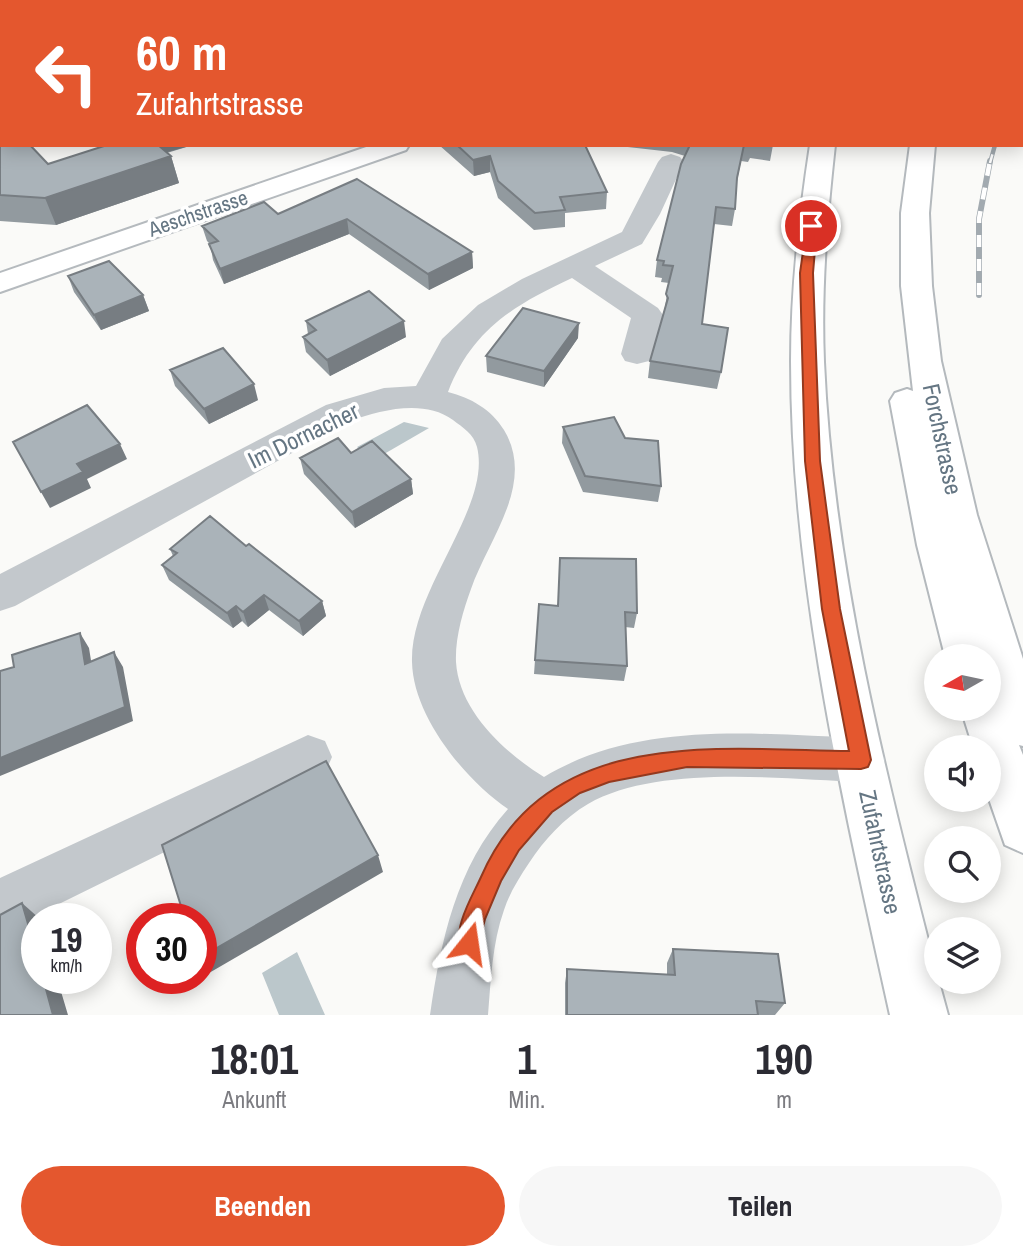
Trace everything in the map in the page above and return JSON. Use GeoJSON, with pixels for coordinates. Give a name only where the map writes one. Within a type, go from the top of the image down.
{"type":"FeatureCollection","features":[{"type":"Feature","properties":{"kind":"main road","name":"Aeschstrasse"},"geometry":{"type":"LineString","coordinates":[[0,283],[391,147]]}},
{"type":"Feature","properties":{"kind":"main road","name":"Zufahrtstrasse"},"geometry":{"type":"LineString","coordinates":[[823,147],[813,202],[807,273],[812,461],[831,609],[887,886],[919,1015]]}},
{"type":"Feature","properties":{"kind":"main road","name":"Forchstrasse"},"geometry":{"type":"LineString","coordinates":[[903,147],[895,199],[894,257],[901,363],[934,533],[964,644]]}},
{"type":"Feature","properties":{"kind":"main road","name":"Forchstrasse"},"geometry":{"type":"LineString","coordinates":[[923,147],[918,178],[916,235],[920,318],[927,366],[964,535],[1023,725]]}},
{"type":"Feature","properties":{"kind":"main road"},"geometry":{"type":"LineString","coordinates":[[988,721],[1023,828]]}},
{"type":"Feature","properties":{"kind":"street"},"geometry":{"type":"LineString","coordinates":[[429,397],[437,370],[454,342],[474,322],[516,292],[633,237],[671,162]]}},
{"type":"Feature","properties":{"kind":"street"},"geometry":{"type":"LineString","coordinates":[[573,265],[648,315],[637,354]]}},
{"type":"Feature","properties":{"kind":"street","name":"Im Dornacher"},"geometry":{"type":"LineString","coordinates":[[0,594],[338,413],[373,402],[429,397],[457,407],[482,424],[496,452],[498,477],[492,500],[452,583],[440,624],[434,663],[445,704],[465,736],[496,771],[545,805]]}},
{"type":"Feature","properties":{"kind":"street"},"geometry":{"type":"LineString","coordinates":[[0,906],[308,757]]}},
{"type":"Feature","properties":{"kind":"street"},"geometry":{"type":"LineString","coordinates":[[459,1015],[474,919],[493,874],[511,842],[545,805],[573,786],[649,763],[687,758],[861,760]]}},
{"type":"Feature","properties":{"kind":"shaded area"},"geometry":{"type":"Polygon","coordinates":[[[404,422],[429,428],[372,461],[357,447],[404,422]]]}},
{"type":"Feature","properties":{"kind":"shaded area"},"geometry":{"type":"Polygon","coordinates":[[[297,952],[325,1015],[279,1015],[262,973],[297,952]]]}},
{"type":"Feature","properties":{"kind":"building"},"geometry":{"type":"Polygon","coordinates":[[[0,147],[32,147],[48,164],[101,147],[160,147],[171,156],[45,198],[0,195],[0,147]]]}},
{"type":"Feature","properties":{"kind":"building"},"geometry":{"type":"Polygon","coordinates":[[[459,147],[586,147],[607,192],[560,197],[565,210],[535,213],[498,181],[490,156],[473,160],[459,147]]]}},
{"type":"Feature","properties":{"kind":"building"},"geometry":{"type":"Polygon","coordinates":[[[689,147],[744,147],[737,178],[735,209],[716,207],[702,324],[728,328],[721,372],[650,361],[668,298],[666,294],[673,266],[663,265],[664,261],[657,260],[681,164],[689,147]]]}},
{"type":"Feature","properties":{"kind":"building"},"geometry":{"type":"Polygon","coordinates":[[[357,179],[472,252],[428,274],[347,219],[220,269],[209,244],[218,241],[202,226],[264,202],[278,214],[357,179]]]}},
{"type":"Feature","properties":{"kind":"building"},"geometry":{"type":"Polygon","coordinates":[[[109,261],[143,295],[94,315],[68,276],[109,261]]]}},
{"type":"Feature","properties":{"kind":"building"},"geometry":{"type":"Polygon","coordinates":[[[369,291],[404,321],[327,360],[303,337],[316,330],[306,321],[369,291]]]}},
{"type":"Feature","properties":{"kind":"building"},"geometry":{"type":"Polygon","coordinates":[[[523,308],[579,323],[544,371],[486,356],[523,308]]]}},
{"type":"Feature","properties":{"kind":"building"},"geometry":{"type":"Polygon","coordinates":[[[223,348],[254,384],[204,409],[170,370],[223,348]]]}},
{"type":"Feature","properties":{"kind":"building"},"geometry":{"type":"Polygon","coordinates":[[[87,405],[120,444],[77,464],[83,472],[41,492],[13,442],[87,405]]]}},
{"type":"Feature","properties":{"kind":"building"},"geometry":{"type":"Polygon","coordinates":[[[614,417],[625,438],[658,441],[661,486],[585,476],[563,427],[614,417]]]}},
{"type":"Feature","properties":{"kind":"building"},"geometry":{"type":"Polygon","coordinates":[[[338,438],[351,453],[372,441],[411,479],[352,512],[300,458],[338,438]]]}},
{"type":"Feature","properties":{"kind":"building"},"geometry":{"type":"Polygon","coordinates":[[[210,516],[246,546],[249,544],[322,601],[299,621],[264,595],[243,612],[236,606],[227,613],[162,565],[177,553],[170,549],[210,516]]]}},
{"type":"Feature","properties":{"kind":"building"},"geometry":{"type":"Polygon","coordinates":[[[560,558],[636,559],[637,613],[625,612],[627,666],[535,660],[539,604],[558,606],[560,558]]]}},
{"type":"Feature","properties":{"kind":"building"},"geometry":{"type":"Polygon","coordinates":[[[80,633],[85,664],[114,652],[125,707],[0,758],[0,671],[14,667],[12,655],[80,633]]]}},
{"type":"Feature","properties":{"kind":"building"},"geometry":{"type":"Polygon","coordinates":[[[326,761],[378,855],[217,948],[217,903],[180,903],[162,845],[326,761]]]}},
{"type":"Feature","properties":{"kind":"building"},"geometry":{"type":"Polygon","coordinates":[[[21,904],[21,994],[47,994],[53,1015],[0,1015],[0,915],[21,904]]]}},
{"type":"Feature","properties":{"kind":"building"},"geometry":{"type":"Polygon","coordinates":[[[673,949],[778,954],[785,1003],[756,1001],[758,1015],[567,1015],[567,969],[675,975],[673,949]]]}},
{"type":"Feature","properties":{"kind":"railway"},"geometry":{"type":"LineString","coordinates":[[990,163],[994,147]]}},
{"type":"Feature","properties":{"kind":"railway"},"geometry":{"type":"LineString","coordinates":[[979,295],[979,219],[990,161]]}},
{"type":"Feature","properties":{"kind":"route"},"geometry":{"type":"LineString","coordinates":[[469,943],[474,919],[493,874],[511,842],[545,805],[573,786],[649,763],[687,758],[861,760],[831,609],[812,461],[807,354],[807,273],[811,226]]}}]}
